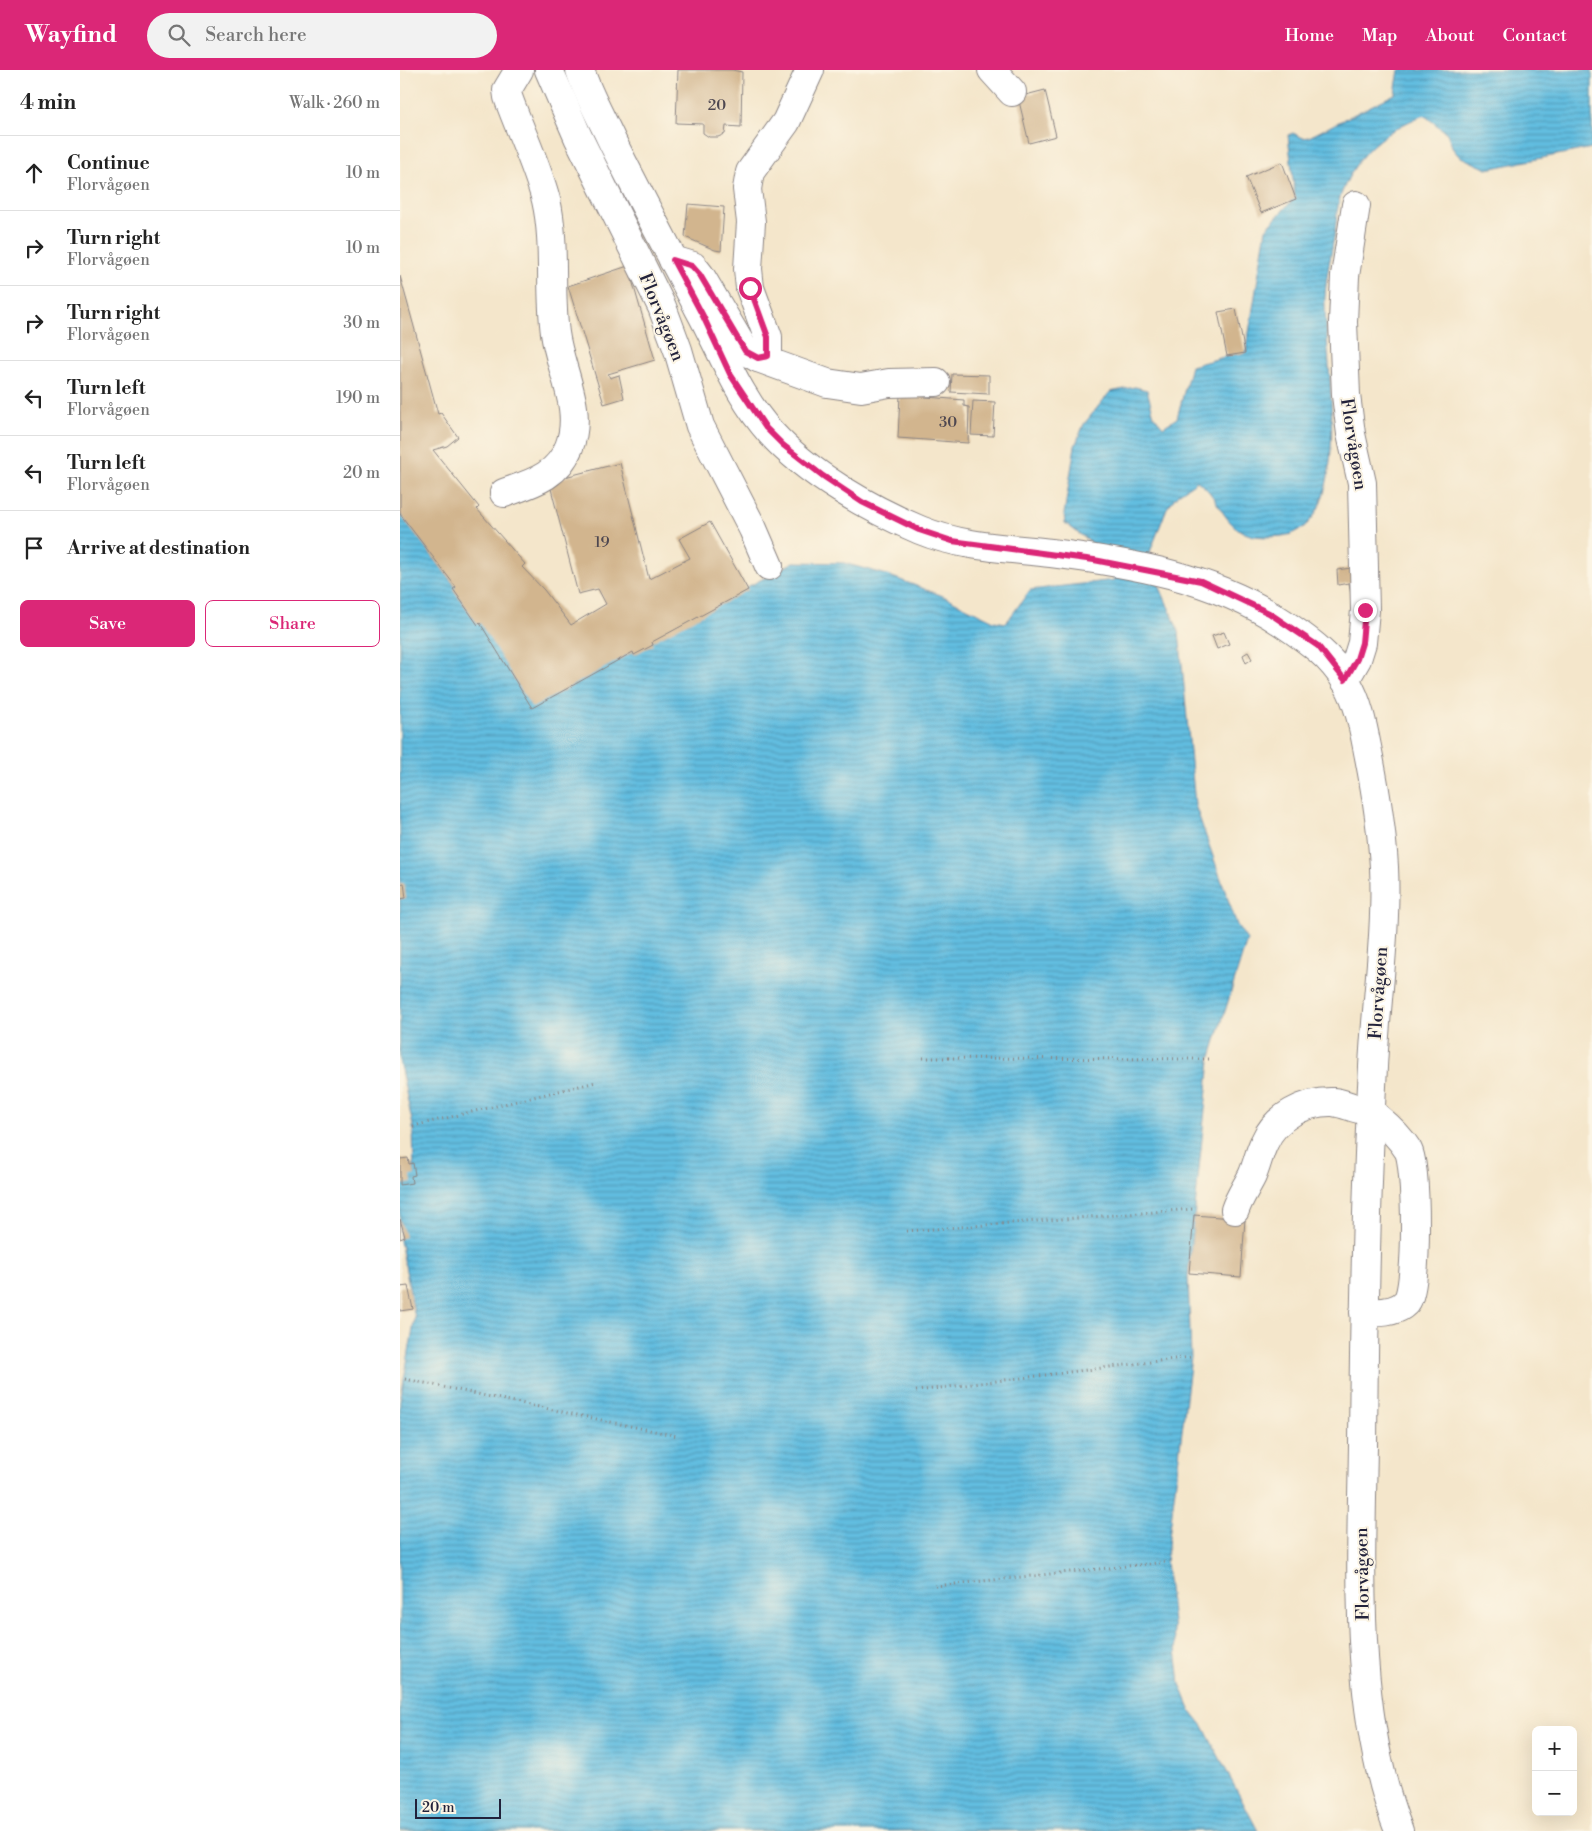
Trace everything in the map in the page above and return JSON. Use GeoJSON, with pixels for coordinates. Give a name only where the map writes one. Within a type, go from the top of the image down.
{"type":"FeatureCollection","features":[{"type":"Feature","properties":{"kind":"main road"},"geometry":{"type":"LineString","coordinates":[[504,493],[538,482],[550,475],[561,463],[569,446],[576,417],[555,334],[550,283],[549,215],[545,198],[508,97],[507,90],[519,70]]}},
{"type":"Feature","properties":{"kind":"main road","name":"Florvågøen"},"geometry":{"type":"LineString","coordinates":[[549,70],[578,137],[662,307],[678,350],[700,426],[753,529],[769,566]]}},
{"type":"Feature","properties":{"kind":"main road","name":"Florvågøen"},"geometry":{"type":"LineString","coordinates":[[580,70],[630,178],[703,316],[730,374],[766,428],[783,445],[823,476],[862,502],[919,530],[952,541],[1094,560],[1201,581],[1269,613],[1318,646],[1345,680],[1359,710],[1378,808],[1384,872],[1373,1065],[1364,1312],[1361,1548],[1363,1640],[1375,1736],[1387,1798],[1399,1831]]}},
{"type":"Feature","properties":{"kind":"main road"},"geometry":{"type":"LineString","coordinates":[[758,358],[768,356],[770,351],[768,337],[750,288],[751,222],[747,189],[750,172],[786,122],[810,70]]}},
{"type":"Feature","properties":{"kind":"main road"},"geometry":{"type":"LineString","coordinates":[[992,70],[1012,92]]}},
{"type":"Feature","properties":{"kind":"main road","name":"Florvågøen"},"geometry":{"type":"LineString","coordinates":[[1345,680],[1357,659],[1362,643],[1365,601],[1362,483],[1351,434],[1346,395],[1343,322],[1345,276],[1356,205]]}},
{"type":"Feature","properties":{"kind":"main road","name":"Florvågøen"},"geometry":{"type":"LineString","coordinates":[[673,260],[692,266],[700,275],[745,351],[758,358],[827,382],[861,388],[889,382],[936,382]]}},
{"type":"Feature","properties":{"kind":"main road"},"geometry":{"type":"LineString","coordinates":[[1235,1210],[1252,1176],[1264,1142],[1276,1124],[1298,1109],[1315,1103],[1334,1102],[1370,1113],[1392,1130],[1408,1151],[1413,1166],[1415,1208],[1414,1258],[1410,1295],[1407,1302],[1393,1310],[1364,1312]]}},
{"type":"Feature","properties":{"kind":"path"},"geometry":{"type":"LineString","coordinates":[[924,1058],[1210,1060]]}},
{"type":"Feature","properties":{"kind":"path"},"geometry":{"type":"LineString","coordinates":[[413,1126],[596,1082]]}},
{"type":"Feature","properties":{"kind":"path"},"geometry":{"type":"LineString","coordinates":[[907,1231],[1193,1209]]}},
{"type":"Feature","properties":{"kind":"path"},"geometry":{"type":"LineString","coordinates":[[916,1391],[1190,1357]]}},
{"type":"Feature","properties":{"kind":"path"},"geometry":{"type":"LineString","coordinates":[[405,1379],[678,1436]]}},
{"type":"Feature","properties":{"kind":"path"},"geometry":{"type":"LineString","coordinates":[[935,1586],[1166,1562]]}},
{"type":"Feature","properties":{"kind":"water"},"geometry":{"type":"Polygon","coordinates":[[[1399,70],[1592,70],[1592,148],[1487,169],[1459,156],[1453,149],[1447,133],[1424,115],[1396,128],[1374,144],[1356,165],[1340,196],[1327,280],[1325,297],[1332,433],[1329,470],[1321,502],[1306,525],[1282,536],[1254,536],[1245,533],[1230,522],[1210,493],[1197,481],[1178,494],[1167,508],[1150,552],[1159,585],[1179,632],[1195,805],[1237,925],[1247,940],[1210,1060],[1188,1277],[1191,1357],[1166,1562],[1180,1684],[1191,1711],[1203,1726],[1258,1831],[400,1831],[400,1402],[415,1318],[400,1239],[400,1178],[414,1173],[413,1126],[400,1064],[400,513],[483,623],[531,703],[794,562],[844,563],[887,575],[943,596],[994,621],[1006,623],[1030,590],[1115,580],[1093,544],[1065,523],[1064,514],[1075,446],[1084,424],[1110,392],[1135,387],[1147,390],[1154,416],[1163,427],[1177,418],[1191,366],[1246,351],[1266,229],[1295,197],[1288,135],[1293,133],[1303,138],[1309,137],[1395,94],[1399,70]]]}},
{"type":"Feature","properties":{"kind":"building"},"geometry":{"type":"Polygon","coordinates":[[[678,70],[732,70],[742,72],[741,127],[726,126],[725,134],[718,137],[709,137],[703,133],[703,124],[676,123],[678,70]]]}},
{"type":"Feature","properties":{"kind":"building"},"geometry":{"type":"Polygon","coordinates":[[[1045,90],[1056,136],[1029,143],[1018,97],[1045,90]]]}},
{"type":"Feature","properties":{"kind":"building"},"geometry":{"type":"Polygon","coordinates":[[[1282,162],[1296,199],[1261,213],[1246,177],[1282,162]]]}},
{"type":"Feature","properties":{"kind":"building"},"geometry":{"type":"Polygon","coordinates":[[[688,204],[724,207],[721,251],[685,237],[688,204]]]}},
{"type":"Feature","properties":{"kind":"building"},"geometry":{"type":"Polygon","coordinates":[[[628,266],[655,360],[608,374],[610,378],[619,375],[624,398],[604,404],[568,286],[628,266]]]}},
{"type":"Feature","properties":{"kind":"building"},"geometry":{"type":"Polygon","coordinates":[[[400,276],[438,414],[441,413],[458,437],[447,446],[433,450],[479,507],[477,509],[525,564],[522,567],[544,590],[571,625],[606,604],[598,589],[578,594],[549,481],[620,463],[649,579],[690,558],[679,539],[710,522],[748,590],[652,642],[653,645],[634,655],[633,652],[532,708],[480,623],[478,625],[453,589],[456,587],[400,514],[400,276]]]}},
{"type":"Feature","properties":{"kind":"building"},"geometry":{"type":"Polygon","coordinates":[[[1236,309],[1245,353],[1227,356],[1218,312],[1236,309]]]}},
{"type":"Feature","properties":{"kind":"building"},"geometry":{"type":"Polygon","coordinates":[[[952,374],[989,375],[989,394],[951,392],[952,374]]]}},
{"type":"Feature","properties":{"kind":"building"},"geometry":{"type":"Polygon","coordinates":[[[900,395],[964,400],[964,406],[969,407],[968,443],[898,438],[900,395]]]}},
{"type":"Feature","properties":{"kind":"building"},"geometry":{"type":"Polygon","coordinates":[[[973,401],[995,402],[993,436],[971,435],[973,401]]]}},
{"type":"Feature","properties":{"kind":"building"},"geometry":{"type":"Polygon","coordinates":[[[1371,565],[1352,602],[1349,583],[1338,585],[1337,570],[1371,565]]]}},
{"type":"Feature","properties":{"kind":"building"},"geometry":{"type":"Polygon","coordinates":[[[1224,632],[1229,644],[1217,649],[1212,636],[1224,632]]]}},
{"type":"Feature","properties":{"kind":"building"},"geometry":{"type":"Polygon","coordinates":[[[1248,652],[1252,659],[1246,663],[1243,655],[1248,652]]]}},
{"type":"Feature","properties":{"kind":"building"},"geometry":{"type":"Polygon","coordinates":[[[404,883],[406,898],[400,899],[400,884],[404,883]]]}},
{"type":"Feature","properties":{"kind":"building"},"geometry":{"type":"Polygon","coordinates":[[[408,1158],[409,1164],[413,1163],[415,1175],[411,1176],[412,1183],[400,1185],[400,1159],[408,1158]]]}},
{"type":"Feature","properties":{"kind":"building"},"geometry":{"type":"Polygon","coordinates":[[[1194,1215],[1245,1219],[1241,1277],[1189,1273],[1194,1215]]]}},
{"type":"Feature","properties":{"kind":"building"},"geometry":{"type":"Polygon","coordinates":[[[400,1219],[405,1237],[400,1239],[400,1219]]]}},
{"type":"Feature","properties":{"kind":"building"},"geometry":{"type":"Polygon","coordinates":[[[408,1286],[413,1309],[400,1311],[400,1287],[408,1286]]]}},
{"type":"Feature","properties":{"kind":"route"},"geometry":{"type":"LineString","coordinates":[[750,288],[768,337],[770,351],[768,356],[758,358],[745,351],[700,275],[692,266],[685,262],[673,260],[703,316],[730,374],[766,428],[783,445],[823,476],[862,502],[919,530],[952,541],[1058,554],[1201,581],[1269,613],[1318,646],[1345,680],[1357,659],[1362,643],[1365,610]]}}]}
